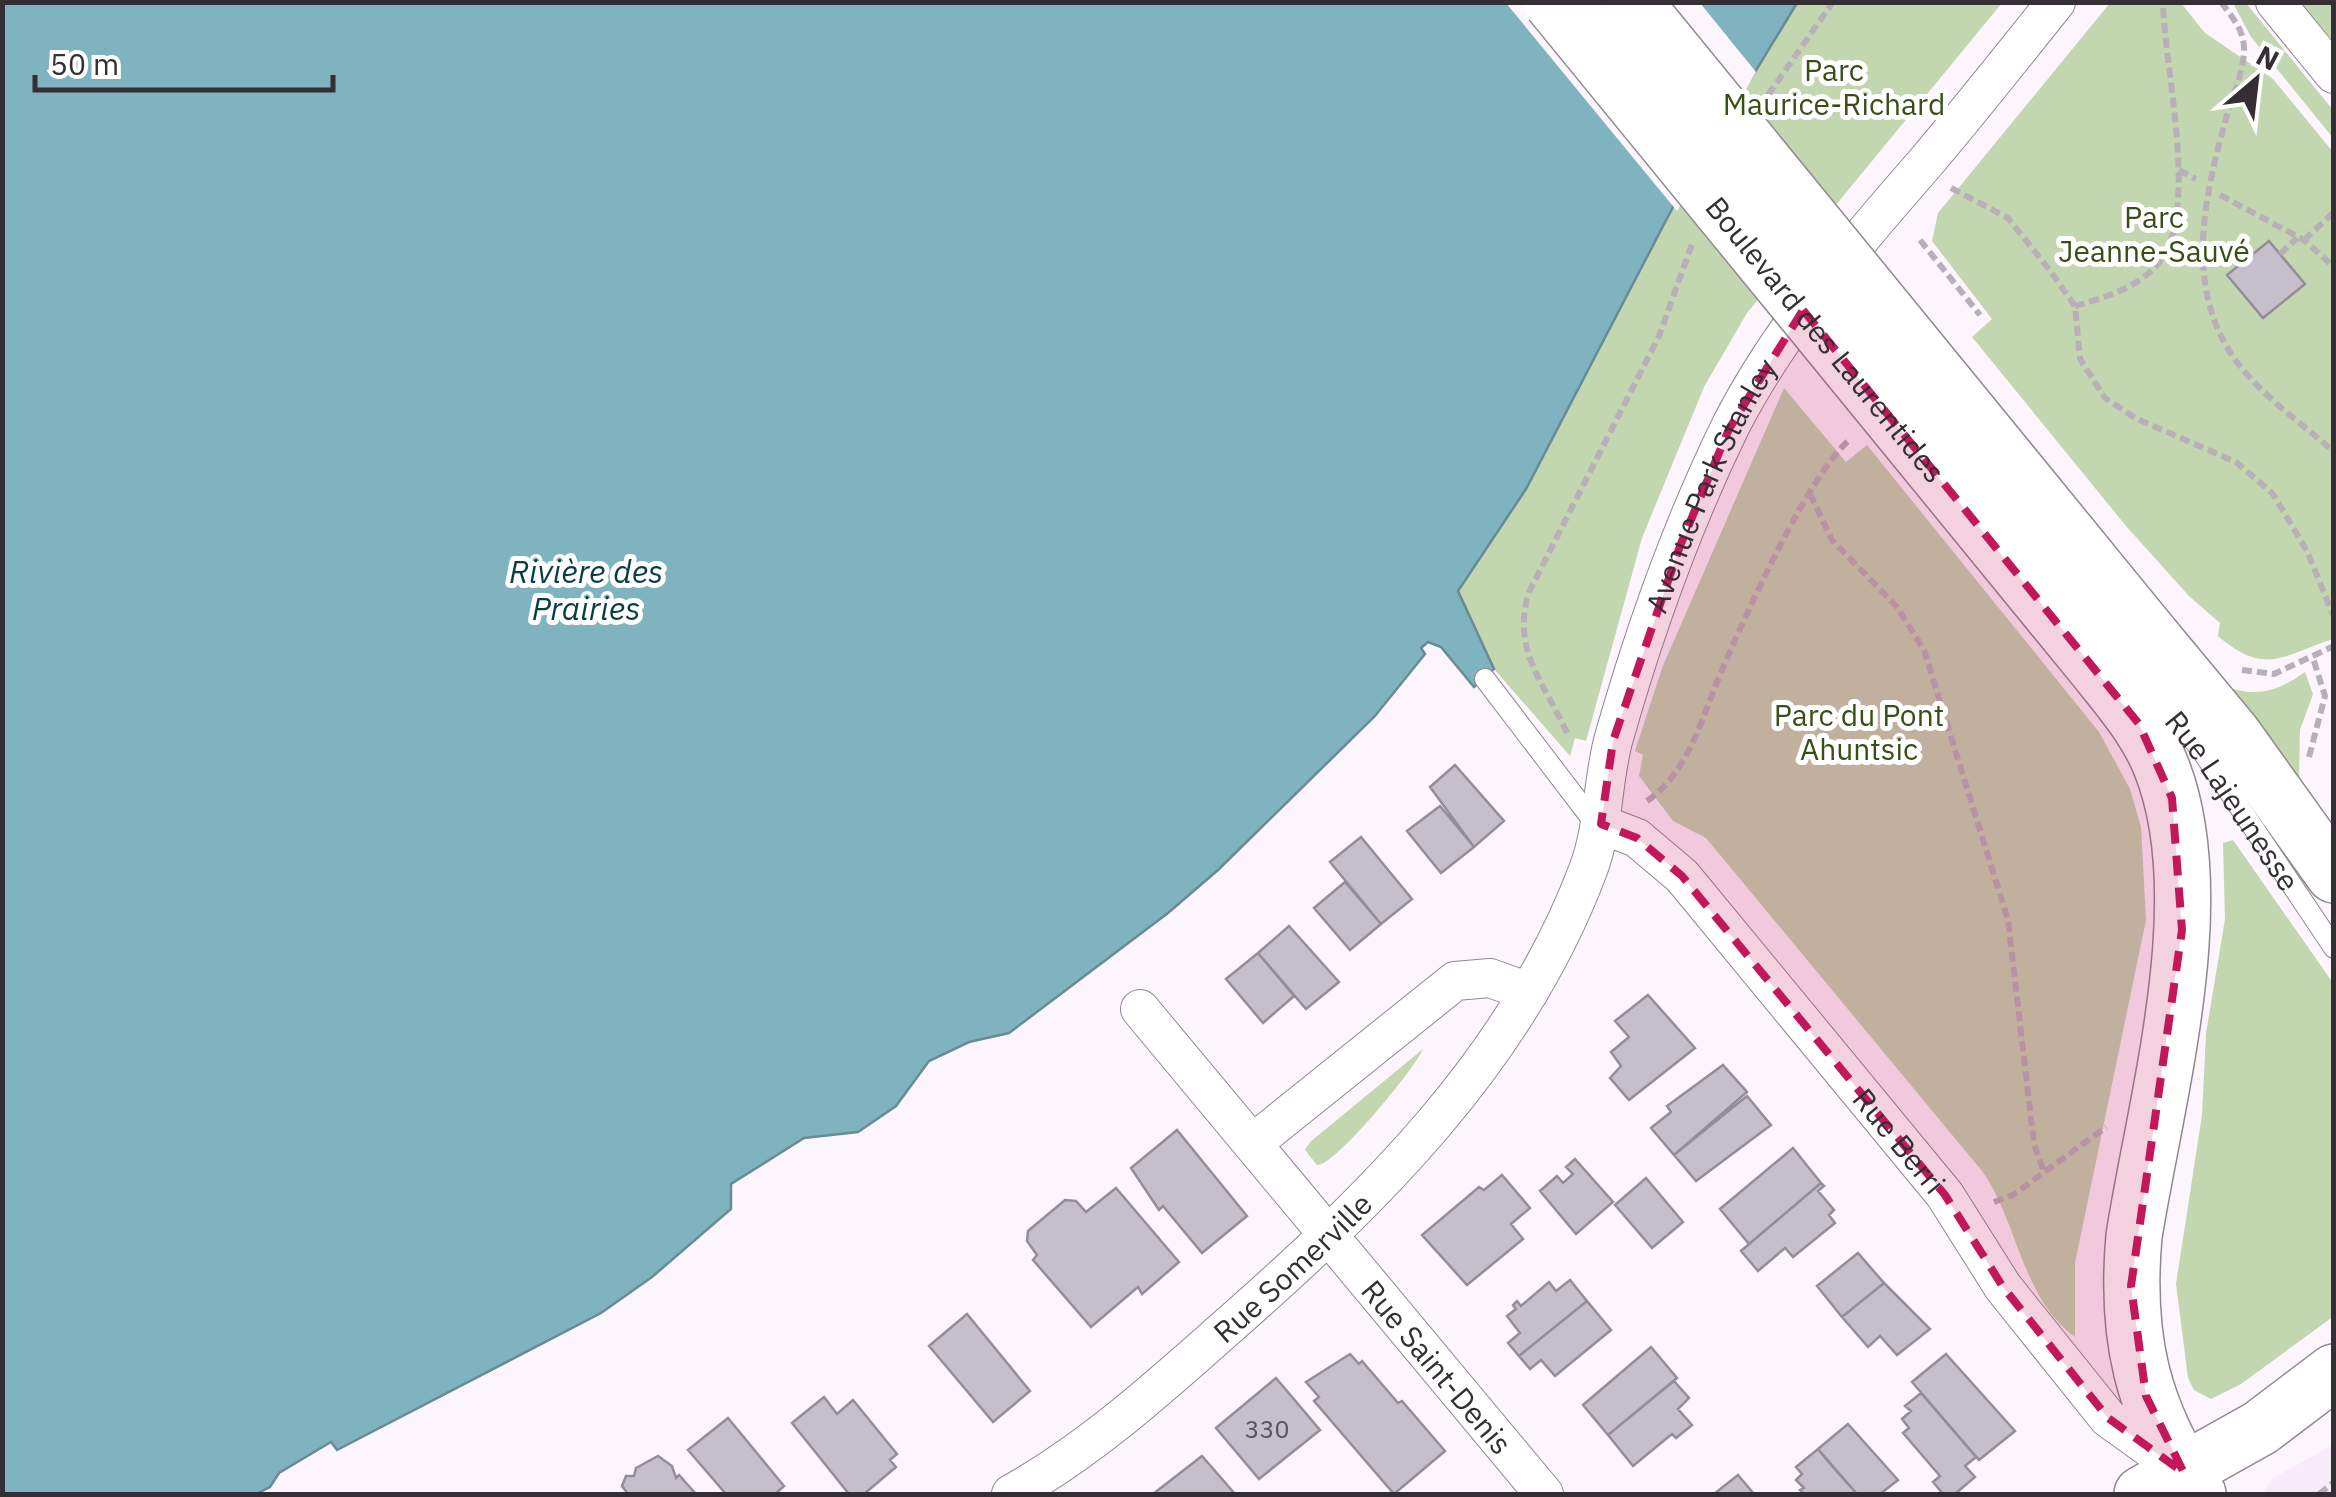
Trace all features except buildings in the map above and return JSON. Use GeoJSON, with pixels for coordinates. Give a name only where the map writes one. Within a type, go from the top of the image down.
{"type":"FeatureCollection","features":[{"type":"Feature","properties":{"kind":"main road","name":"Boulevard des Laurentides"},"geometry":{"type":"LineString","coordinates":[[1551,2],[2126,655]]}},
{"type":"Feature","properties":{"kind":"main road"},"geometry":{"type":"LineString","coordinates":[[1634,2],[2126,655],[2139,724],[2162,767],[2174,810],[2183,869],[2182,930],[2134,1236],[2130,1286],[2132,1329],[2146,1396],[2175,1487],[2334,1372]]}},
{"type":"Feature","properties":{"kind":"main road","name":"Rue Lajeunesse"},"geometry":{"type":"LineString","coordinates":[[2126,655],[2244,747],[2334,875]]}},
{"type":"Feature","properties":{"kind":"main road"},"geometry":{"type":"LineString","coordinates":[[2284,1411],[2334,1391]]}},
{"type":"Feature","properties":{"kind":"street","name":"Avenue Park Stanley"},"geometry":{"type":"LineString","coordinates":[[1601,824],[1610,753],[1628,690],[1699,497],[1752,386],[1810,299],[2056,2]]}},
{"type":"Feature","properties":{"kind":"street"},"geometry":{"type":"LineString","coordinates":[[2275,2],[2334,74]]}},
{"type":"Feature","properties":{"kind":"street","name":"Rue Somerville"},"geometry":{"type":"LineString","coordinates":[[1011,1494],[1106,1433],[1330,1235],[1430,1132],[1477,1072],[1528,992],[1575,903],[1601,824]]}},
{"type":"Feature","properties":{"kind":"street","name":"Rue Berri"},"geometry":{"type":"LineString","coordinates":[[1601,824],[1637,838],[1682,876],[1945,1195],[2003,1287],[2108,1418],[2175,1487]]}},
{"type":"Feature","properties":{"kind":"street"},"geometry":{"type":"LineString","coordinates":[[1253,1143],[1455,980],[1490,978],[1528,992]]}},
{"type":"Feature","properties":{"kind":"street","name":"Rue Saint-Denis"},"geometry":{"type":"LineString","coordinates":[[1140,1010],[1544,1494]]}},
{"type":"Feature","properties":{"kind":"lane","name":"Boulevard des Laurentides"},"geometry":{"type":"LineString","coordinates":[[1592,2],[2126,655]]}},
{"type":"Feature","properties":{"kind":"lane","name":"Rue Lajeunesse"},"geometry":{"type":"LineString","coordinates":[[2126,655],[2202,751],[2334,948]]}},
{"type":"Feature","properties":{"kind":"lane"},"geometry":{"type":"LineString","coordinates":[[1485,679],[1588,814],[1601,824]]}},
{"type":"Feature","properties":{"kind":"path"},"geometry":{"type":"LineString","coordinates":[[1766,98],[1833,2]]}},
{"type":"Feature","properties":{"kind":"path"},"geometry":{"type":"LineString","coordinates":[[2074,306],[2135,283],[2164,256],[2179,170],[2162,2]]}},
{"type":"Feature","properties":{"kind":"path"},"geometry":{"type":"LineString","coordinates":[[2221,2],[2238,25],[2244,53],[2211,173],[2203,264],[2208,301],[2223,340],[2252,380],[2334,452]]}},
{"type":"Feature","properties":{"kind":"path"},"geometry":{"type":"LineString","coordinates":[[2179,170],[2196,179]]}},
{"type":"Feature","properties":{"kind":"path"},"geometry":{"type":"LineString","coordinates":[[1950,188],[2008,218],[2074,306],[2080,358],[2105,398],[2137,419],[2212,449],[2258,477],[2289,516],[2334,617]]}},
{"type":"Feature","properties":{"kind":"path"},"geometry":{"type":"LineString","coordinates":[[2220,195],[2301,239],[2334,267]]}},
{"type":"Feature","properties":{"kind":"path"},"geometry":{"type":"LineString","coordinates":[[2280,254],[2334,212]]}},
{"type":"Feature","properties":{"kind":"path"},"geometry":{"type":"LineString","coordinates":[[1573,744],[1524,645],[1522,614],[1536,577],[1659,336],[1696,234]]}},
{"type":"Feature","properties":{"kind":"path"},"geometry":{"type":"LineString","coordinates":[[1920,240],[1980,316]]}},
{"type":"Feature","properties":{"kind":"path"},"geometry":{"type":"LineString","coordinates":[[1649,800],[1682,766],[1724,664],[1810,494],[1836,452],[1850,439]]}},
{"type":"Feature","properties":{"kind":"path"},"geometry":{"type":"LineString","coordinates":[[1810,494],[1832,540],[1897,606],[1924,650],[2008,920],[2034,1144],[2044,1172]]}},
{"type":"Feature","properties":{"kind":"path"},"geometry":{"type":"LineString","coordinates":[[2229,665],[2266,675],[2334,646]]}},
{"type":"Feature","properties":{"kind":"path"},"geometry":{"type":"LineString","coordinates":[[2310,772],[2310,743],[2324,696],[2313,658]]}},
{"type":"Feature","properties":{"kind":"path"},"geometry":{"type":"LineString","coordinates":[[1994,1202],[2013,1195],[2092,1133],[2107,1126]]}},
{"type":"Feature","properties":{"kind":"path"},"geometry":{"type":"LineString","coordinates":[[2319,1494],[2334,1482]]}},
{"type":"Feature","properties":{"kind":"highlighted area"},"geometry":{"type":"Polygon","coordinates":[[[1803,310],[2139,724],[2172,798],[2182,930],[2131,1286],[2146,1396],[2184,1473],[2108,1418],[2003,1287],[1945,1195],[1682,876],[1637,838],[1601,824],[1613,741],[1680,546],[1729,429],[1803,310]]]}},
{"type":"Feature","properties":{"kind":"shaded area"},"geometry":{"type":"Polygon","coordinates":[[[2333,1445],[2333,1494],[2262,1494],[2273,1478],[2333,1445]]]}},
{"type":"Feature","properties":{"kind":"green space","name":"Parc Maurice-Richard"},"geometry":{"type":"Polygon","coordinates":[[[1797,3],[2002,3],[1747,313],[1704,387],[1642,538],[1586,741],[1575,738],[1570,756],[1494,669],[1457,592],[1526,489],[1673,207],[1797,3]]]}},
{"type":"Feature","properties":{"kind":"green space","name":"Parc Jeanne-Sauvé"},"geometry":{"type":"Polygon","coordinates":[[[2110,3],[2181,3],[2205,33],[2273,79],[2333,152],[2333,639],[2287,656],[2249,656],[2218,636],[2220,623],[2189,596],[2126,526],[1972,337],[1992,319],[1932,241],[1938,213],[2110,3]]]}},
{"type":"Feature","properties":{"kind":"green space"},"geometry":{"type":"Polygon","coordinates":[[[2233,3],[2246,3],[2333,110],[2333,138],[2251,37],[2233,3]]]}},
{"type":"Feature","properties":{"kind":"green space"},"geometry":{"type":"Polygon","coordinates":[[[2301,3],[2333,3],[2333,41],[2301,3]]]}},
{"type":"Feature","properties":{"kind":"green space","name":"Parc du Pont Ahuntsic"},"geometry":{"type":"Polygon","coordinates":[[[1784,388],[1846,462],[1867,445],[2099,732],[2130,789],[2141,827],[2146,920],[2075,1263],[2075,1337],[2043,1302],[1982,1171],[1706,838],[1673,821],[1639,776],[1643,755],[1635,751],[1662,668],[1784,388]]]}},
{"type":"Feature","properties":{"kind":"green space"},"geometry":{"type":"Polygon","coordinates":[[[2305,672],[2313,694],[2300,730],[2299,781],[2227,687],[2249,692],[2268,690],[2305,672]]]}},
{"type":"Feature","properties":{"kind":"green space"},"geometry":{"type":"Polygon","coordinates":[[[2233,840],[2333,983],[2334,1316],[2241,1384],[2211,1399],[2194,1390],[2188,1378],[2176,1284],[2202,1115],[2206,1033],[2225,919],[2223,843],[2233,840]]]}},
{"type":"Feature","properties":{"kind":"green space"},"geometry":{"type":"Polygon","coordinates":[[[1423,1049],[1356,1135],[1317,1165],[1305,1150],[1310,1142],[1423,1049]]]}},
{"type":"Feature","properties":{"kind":"water","name":"Rivière des Prairies"},"geometry":{"type":"Polygon","coordinates":[[[3,3],[1797,3],[1673,207],[1526,489],[1458,591],[1494,669],[1474,687],[1441,647],[1428,642],[1421,648],[1425,654],[1375,716],[1218,870],[1168,913],[1009,1033],[969,1042],[929,1061],[896,1106],[858,1132],[804,1138],[731,1184],[731,1209],[652,1277],[601,1313],[337,1450],[331,1442],[279,1473],[270,1487],[256,1494],[3,1494],[3,3]]]}},
{"type":"Feature","properties":{"kind":"pier"},"geometry":{"type":"Polygon","coordinates":[[[1506,3],[1700,3],[1756,72],[1677,211],[1506,3]]]}}]}
